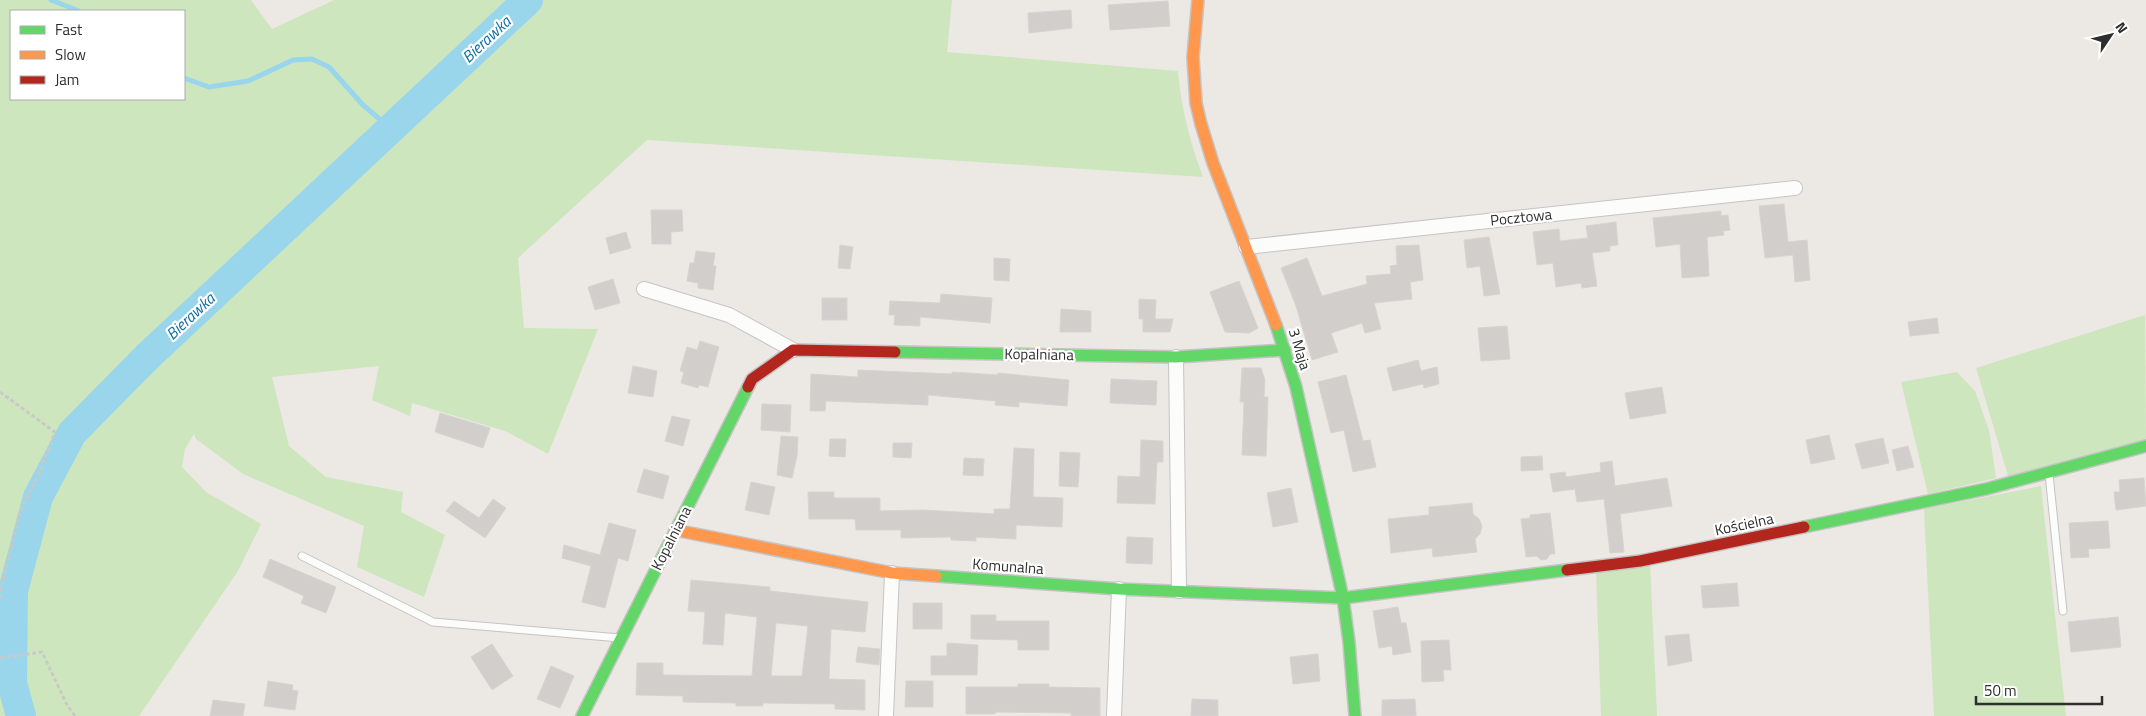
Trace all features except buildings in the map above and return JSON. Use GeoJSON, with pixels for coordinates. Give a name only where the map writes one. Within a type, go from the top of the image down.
{"type":"FeatureCollection","features":[{"type":"Feature","properties":{"kind":"street","name":"3 Maja"},"geometry":{"type":"LineString","coordinates":[[1198,0],[1193,57],[1196,103],[1213,163],[1285,350],[1302,412],[1342,598],[1349,642],[1355,716]]}},
{"type":"Feature","properties":{"kind":"street","name":"Pocztowa"},"geometry":{"type":"LineString","coordinates":[[1246,246],[1795,188]]}},
{"type":"Feature","properties":{"kind":"street","name":"Kopalniana"},"geometry":{"type":"LineString","coordinates":[[644,289],[729,315],[793,350],[1176,357],[1285,350]]}},
{"type":"Feature","properties":{"kind":"street","name":"Kopalniana"},"geometry":{"type":"LineString","coordinates":[[582,716],[752,379],[793,350]]}},
{"type":"Feature","properties":{"kind":"street"},"geometry":{"type":"LineString","coordinates":[[1176,357],[1179,591]]}},
{"type":"Feature","properties":{"kind":"street","name":"Kościelna"},"geometry":{"type":"LineString","coordinates":[[1342,598],[1632,562],[1986,489],[2049,474],[2146,446]]}},
{"type":"Feature","properties":{"kind":"street","name":"Komunalna"},"geometry":{"type":"LineString","coordinates":[[675,530],[892,573],[1119,589],[1342,598]]}},
{"type":"Feature","properties":{"kind":"street"},"geometry":{"type":"LineString","coordinates":[[886,716],[892,573]]}},
{"type":"Feature","properties":{"kind":"street"},"geometry":{"type":"LineString","coordinates":[[1114,716],[1119,589]]}},
{"type":"Feature","properties":{"kind":"lane"},"geometry":{"type":"LineString","coordinates":[[2049,474],[2063,611]]}},
{"type":"Feature","properties":{"kind":"lane"},"geometry":{"type":"LineString","coordinates":[[302,556],[433,622],[620,638]]}},
{"type":"Feature","properties":{"kind":"path"},"geometry":{"type":"LineString","coordinates":[[0,392],[55,432],[39,474],[20,511],[1,588],[0,601]]}},
{"type":"Feature","properties":{"kind":"path"},"geometry":{"type":"LineString","coordinates":[[0,658],[42,652],[67,705],[75,716]]}},
{"type":"Feature","properties":{"kind":"green space"},"geometry":{"type":"Polygon","coordinates":[[[0,0],[251,0],[272,29],[334,0],[952,0],[947,52],[1178,71],[1187,125],[1203,177],[647,140],[518,258],[524,328],[598,329],[548,454],[505,431],[412,403],[410,416],[372,400],[379,366],[272,377],[289,446],[326,477],[403,492],[401,512],[445,535],[424,597],[357,567],[364,526],[243,474],[196,439],[194,434],[185,449],[182,467],[206,492],[261,524],[238,571],[139,716],[0,716],[0,0]]]}},
{"type":"Feature","properties":{"kind":"green space"},"geometry":{"type":"Polygon","coordinates":[[[2145,315],[2146,440],[2009,479],[1976,368],[2145,315]]]}},
{"type":"Feature","properties":{"kind":"green space"},"geometry":{"type":"Polygon","coordinates":[[[1957,372],[1975,391],[1989,430],[1996,478],[1928,494],[1901,382],[1957,372]]]}},
{"type":"Feature","properties":{"kind":"green space"},"geometry":{"type":"Polygon","coordinates":[[[2041,486],[2066,716],[1934,716],[1924,509],[2041,486]]]}},
{"type":"Feature","properties":{"kind":"green space"},"geometry":{"type":"Polygon","coordinates":[[[1650,562],[1657,716],[1601,716],[1596,570],[1650,562]]]}},
{"type":"Feature","properties":{"kind":"waterway"},"geometry":{"type":"LineString","coordinates":[[51,0],[76,10]]}},
{"type":"Feature","properties":{"kind":"waterway","name":"Bierawka"},"geometry":{"type":"LineString","coordinates":[[21,716],[12,683],[13,591],[38,497],[72,433],[147,357],[528,0]]}},
{"type":"Feature","properties":{"kind":"waterway"},"geometry":{"type":"LineString","coordinates":[[185,78],[209,87],[248,81],[293,60],[312,59],[329,67],[363,105],[391,129]]}},
{"type":"Feature","properties":{"kind":"traffic: fast"},"geometry":{"type":"LineString","coordinates":[[1276,325],[1296,387],[1343,598],[1349,642],[1355,716]]}},
{"type":"Feature","properties":{"kind":"traffic: fast"},"geometry":{"type":"LineString","coordinates":[[895,352],[1176,357],[1285,350]]}},
{"type":"Feature","properties":{"kind":"traffic: fast"},"geometry":{"type":"LineString","coordinates":[[582,716],[748,387]]}},
{"type":"Feature","properties":{"kind":"traffic: fast"},"geometry":{"type":"LineString","coordinates":[[1804,527],[1986,489],[2146,446]]}},
{"type":"Feature","properties":{"kind":"traffic: fast"},"geometry":{"type":"LineString","coordinates":[[936,576],[1119,589],[1343,598],[1567,570]]}},
{"type":"Feature","properties":{"kind":"traffic: slow"},"geometry":{"type":"LineString","coordinates":[[1198,0],[1193,57],[1196,103],[1201,124],[1213,163],[1276,325]]}},
{"type":"Feature","properties":{"kind":"traffic: slow"},"geometry":{"type":"LineString","coordinates":[[675,530],[892,573],[936,576]]}},
{"type":"Feature","properties":{"kind":"traffic: jam"},"geometry":{"type":"LineString","coordinates":[[748,387],[752,379],[793,350],[895,352]]}},
{"type":"Feature","properties":{"kind":"traffic: jam"},"geometry":{"type":"LineString","coordinates":[[1567,570],[1640,561],[1804,527]]}}]}
